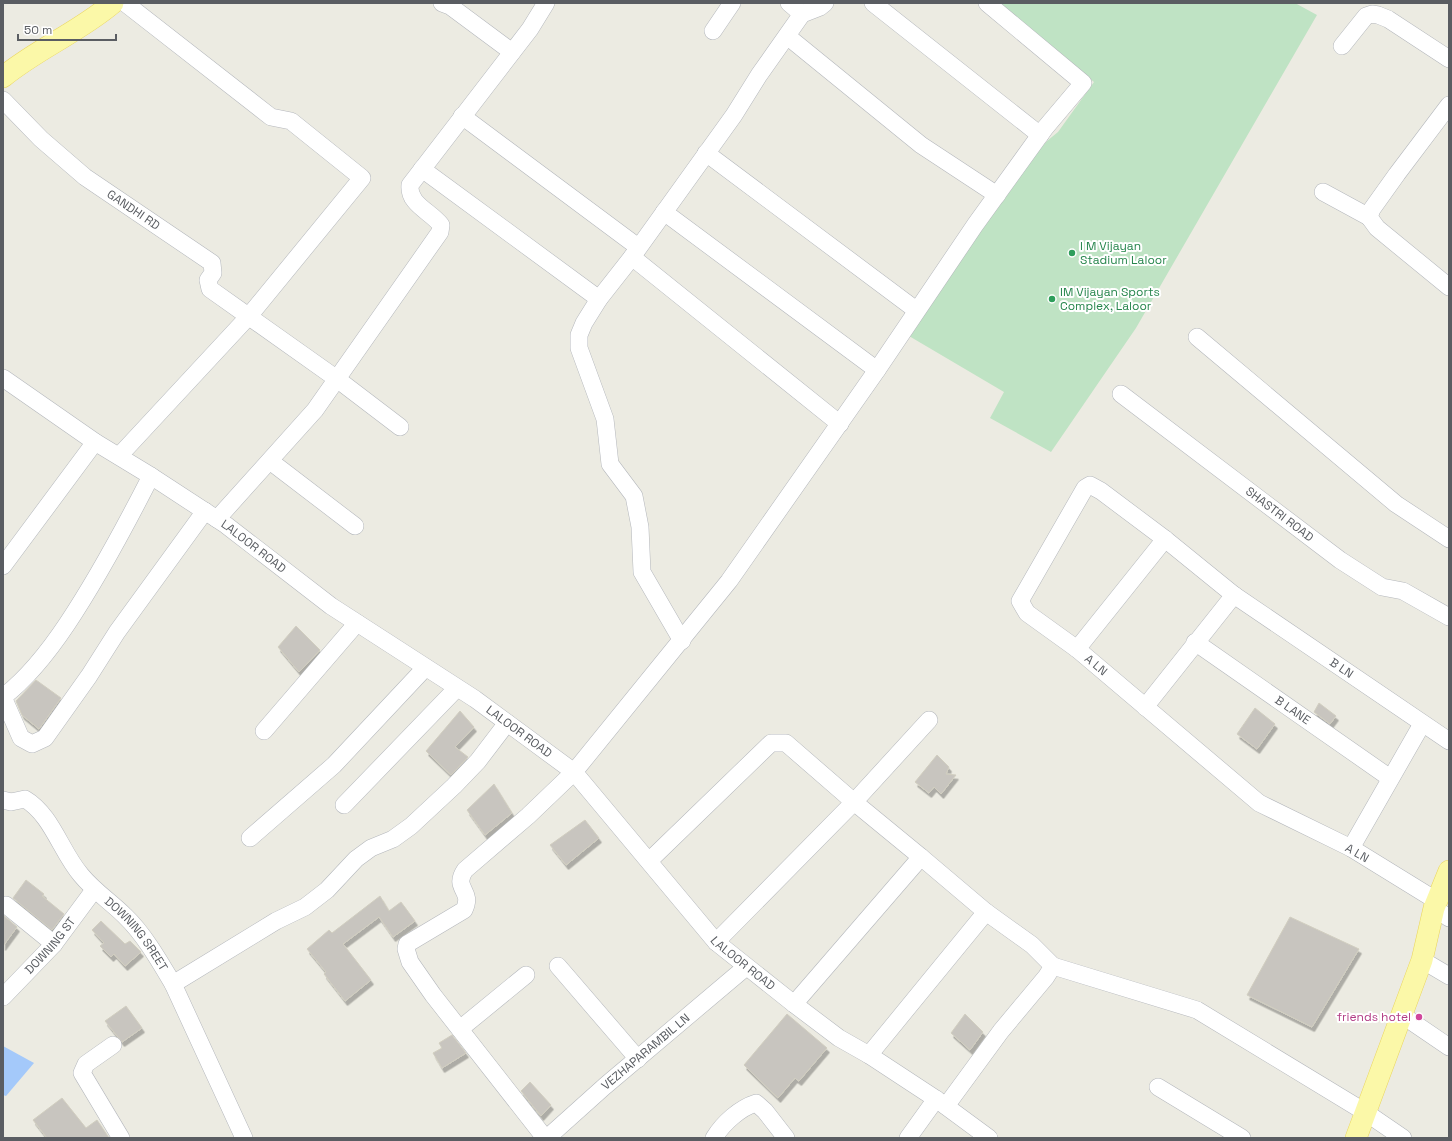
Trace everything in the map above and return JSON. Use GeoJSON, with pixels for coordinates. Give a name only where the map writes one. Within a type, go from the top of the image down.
{"type":"FeatureCollection","features":[{"type":"Feature","properties":{"kind":"main road"},"geometry":{"type":"LineString","coordinates":[[3,77],[17,66],[92,19],[113,3]]}},
{"type":"Feature","properties":{"kind":"main road"},"geometry":{"type":"LineString","coordinates":[[1356,1138],[1440,909],[1449,871]]}},
{"type":"Feature","properties":{"kind":"street"},"geometry":{"type":"LineString","coordinates":[[119,456],[249,316],[362,178],[291,121],[271,117],[125,3]]}},
{"type":"Feature","properties":{"kind":"street"},"geometry":{"type":"LineString","coordinates":[[442,3],[450,6],[512,52]]}},
{"type":"Feature","properties":{"kind":"street"},"geometry":{"type":"LineString","coordinates":[[151,476],[109,558],[87,594],[50,649],[15,687],[3,697],[21,738],[32,744],[45,738],[89,676],[117,632],[211,515],[270,460],[315,410],[440,232],[441,225],[434,217],[414,201],[409,193],[410,185],[530,29],[546,3]]}},
{"type":"Feature","properties":{"kind":"street"},"geometry":{"type":"LineString","coordinates":[[713,31],[732,3]]}},
{"type":"Feature","properties":{"kind":"street"},"geometry":{"type":"LineString","coordinates":[[789,3],[802,14]]}},
{"type":"Feature","properties":{"kind":"street"},"geometry":{"type":"LineString","coordinates":[[682,641],[642,572],[640,526],[634,496],[610,464],[605,419],[580,348],[579,335],[584,323],[599,299],[635,252],[734,115],[759,75],[802,14],[820,7],[825,3]]}},
{"type":"Feature","properties":{"kind":"street"},"geometry":{"type":"LineString","coordinates":[[874,3],[1040,135]]}},
{"type":"Feature","properties":{"kind":"street"},"geometry":{"type":"LineString","coordinates":[[546,1138],[460,1029],[410,962],[406,950],[407,944],[464,910],[467,903],[467,896],[460,884],[460,877],[465,870],[528,816],[574,772],[682,641],[729,581],[840,424],[916,310],[1040,135],[1083,83],[987,3]]}},
{"type":"Feature","properties":{"kind":"street"},"geometry":{"type":"LineString","coordinates":[[1342,46],[1362,20],[1366,16],[1372,14],[1388,20],[1449,59]]}},
{"type":"Feature","properties":{"kind":"street"},"geometry":{"type":"LineString","coordinates":[[787,36],[920,145],[997,195]]}},
{"type":"Feature","properties":{"kind":"street","name":"GANDHI RD"},"geometry":{"type":"LineString","coordinates":[[3,100],[41,139],[85,177],[212,263],[213,273],[208,280],[210,289],[249,316]]}},
{"type":"Feature","properties":{"kind":"street"},"geometry":{"type":"LineString","coordinates":[[1369,218],[1372,209],[1449,105]]}},
{"type":"Feature","properties":{"kind":"street"},"geometry":{"type":"LineString","coordinates":[[462,116],[635,252],[840,424]]}},
{"type":"Feature","properties":{"kind":"street"},"geometry":{"type":"LineString","coordinates":[[706,153],[916,310]]}},
{"type":"Feature","properties":{"kind":"street"},"geometry":{"type":"LineString","coordinates":[[422,169],[599,299]]}},
{"type":"Feature","properties":{"kind":"street"},"geometry":{"type":"LineString","coordinates":[[1323,192],[1369,218],[1377,228],[1449,287]]}},
{"type":"Feature","properties":{"kind":"street"},"geometry":{"type":"LineString","coordinates":[[664,212],[877,370]]}},
{"type":"Feature","properties":{"kind":"street"},"geometry":{"type":"LineString","coordinates":[[249,316],[400,426]]}},
{"type":"Feature","properties":{"kind":"street"},"geometry":{"type":"LineString","coordinates":[[1197,337],[1396,504],[1449,539]]}},
{"type":"Feature","properties":{"kind":"street","name":"LALOOR ROAD"},"geometry":{"type":"LineString","coordinates":[[3,378],[95,442],[211,515],[331,606],[457,688],[574,772],[716,942],[746,967],[839,1038],[869,1055],[941,1103],[989,1138]]}},
{"type":"Feature","properties":{"kind":"street","name":"SHASTRI ROAD"},"geometry":{"type":"LineString","coordinates":[[1121,394],[1340,560],[1382,587],[1403,591],[1449,617]]}},
{"type":"Feature","properties":{"kind":"street"},"geometry":{"type":"LineString","coordinates":[[3,566],[95,442]]}},
{"type":"Feature","properties":{"kind":"street"},"geometry":{"type":"LineString","coordinates":[[270,460],[355,526]]}},
{"type":"Feature","properties":{"kind":"street","name":"A LN"},"geometry":{"type":"LineString","coordinates":[[1234,596],[1165,539],[1101,491],[1090,485],[1085,488],[1020,601],[1027,613],[1077,649],[1259,803],[1351,848],[1440,909]]}},
{"type":"Feature","properties":{"kind":"street"},"geometry":{"type":"LineString","coordinates":[[1077,649],[1165,539]]}},
{"type":"Feature","properties":{"kind":"street"},"geometry":{"type":"LineString","coordinates":[[1145,707],[1195,642],[1234,596]]}},
{"type":"Feature","properties":{"kind":"street","name":"B LN"},"geometry":{"type":"LineString","coordinates":[[1234,596],[1449,741]]}},
{"type":"Feature","properties":{"kind":"street"},"geometry":{"type":"LineString","coordinates":[[264,731],[357,623]]}},
{"type":"Feature","properties":{"kind":"street","name":"B LANE"},"geometry":{"type":"LineString","coordinates":[[1195,642],[1390,778]]}},
{"type":"Feature","properties":{"kind":"street"},"geometry":{"type":"LineString","coordinates":[[250,838],[334,765],[425,668]]}},
{"type":"Feature","properties":{"kind":"street"},"geometry":{"type":"LineString","coordinates":[[344,805],[457,688]]}},
{"type":"Feature","properties":{"kind":"street"},"geometry":{"type":"LineString","coordinates":[[716,942],[854,802],[929,720]]}},
{"type":"Feature","properties":{"kind":"street"},"geometry":{"type":"LineString","coordinates":[[173,984],[276,921],[305,907],[327,890],[356,859],[371,848],[392,839],[411,826],[478,761],[507,723]]}},
{"type":"Feature","properties":{"kind":"street"},"geometry":{"type":"LineString","coordinates":[[1351,848],[1422,724]]}},
{"type":"Feature","properties":{"kind":"street"},"geometry":{"type":"LineString","coordinates":[[649,861],[771,743],[786,743],[986,912],[1032,945],[1053,966],[1197,1010],[1365,1112],[1403,1138]]}},
{"type":"Feature","properties":{"kind":"street","name":"DOWNING SREET"},"geometry":{"type":"LineString","coordinates":[[3,800],[11,802],[25,799],[36,807],[51,828],[70,860],[94,890],[126,917],[159,962],[173,984],[244,1138]]}},
{"type":"Feature","properties":{"kind":"street"},"geometry":{"type":"LineString","coordinates":[[794,1004],[921,857]]}},
{"type":"Feature","properties":{"kind":"street","name":"DOWNING ST"},"geometry":{"type":"LineString","coordinates":[[3,997],[54,944],[94,890]]}},
{"type":"Feature","properties":{"kind":"street"},"geometry":{"type":"LineString","coordinates":[[6,905],[54,944]]}},
{"type":"Feature","properties":{"kind":"street"},"geometry":{"type":"LineString","coordinates":[[869,1055],[986,912]]}},
{"type":"Feature","properties":{"kind":"street"},"geometry":{"type":"LineString","coordinates":[[1422,960],[1449,976]]}},
{"type":"Feature","properties":{"kind":"street"},"geometry":{"type":"LineString","coordinates":[[558,966],[638,1059]]}},
{"type":"Feature","properties":{"kind":"street"},"geometry":{"type":"LineString","coordinates":[[908,1138],[941,1103],[1046,977],[1053,966]]}},
{"type":"Feature","properties":{"kind":"street","name":"VEZHAPARAMBIL LN"},"geometry":{"type":"LineString","coordinates":[[546,1138],[746,967]]}},
{"type":"Feature","properties":{"kind":"street"},"geometry":{"type":"LineString","coordinates":[[460,1029],[526,975]]}},
{"type":"Feature","properties":{"kind":"street"},"geometry":{"type":"LineString","coordinates":[[1402,1015],[1449,1047]]}},
{"type":"Feature","properties":{"kind":"street"},"geometry":{"type":"LineString","coordinates":[[113,1045],[86,1064],[82,1073],[121,1138]]}},
{"type":"Feature","properties":{"kind":"street"},"geometry":{"type":"LineString","coordinates":[[1158,1087],[1242,1138]]}},
{"type":"Feature","properties":{"kind":"street"},"geometry":{"type":"LineString","coordinates":[[714,1138],[718,1131],[738,1112],[748,1105],[756,1102],[786,1138]]}},
{"type":"Feature","properties":{"kind":"green space","name":"I M Vijayan Stadium Laloor"},"geometry":{"type":"Polygon","coordinates":[[[998,3],[1295,3],[1317,15],[1136,328],[1051,452],[990,418],[1004,392],[909,336],[1016,178],[1047,141],[1058,132],[1094,82],[998,3]]]}},
{"type":"Feature","properties":{"kind":"water"},"geometry":{"type":"Polygon","coordinates":[[[3,1046],[34,1063],[6,1096],[3,1095],[3,1046]]]}},
{"type":"Feature","properties":{"kind":"building"},"geometry":{"type":"Polygon","coordinates":[[[296,626],[320,650],[299,672],[278,647],[296,626]]]}},
{"type":"Feature","properties":{"kind":"building"},"geometry":{"type":"Polygon","coordinates":[[[36,680],[61,698],[39,729],[22,715],[16,701],[36,680]]]}},
{"type":"Feature","properties":{"kind":"building"},"geometry":{"type":"Polygon","coordinates":[[[1319,703],[1336,716],[1330,724],[1314,712],[1319,703]]]}},
{"type":"Feature","properties":{"kind":"building"},"geometry":{"type":"Polygon","coordinates":[[[1255,708],[1275,724],[1257,749],[1237,734],[1255,708]]]}},
{"type":"Feature","properties":{"kind":"building"},"geometry":{"type":"Polygon","coordinates":[[[460,711],[474,727],[455,747],[468,757],[451,775],[426,751],[460,711]]]}},
{"type":"Feature","properties":{"kind":"building"},"geometry":{"type":"Polygon","coordinates":[[[937,755],[949,767],[946,774],[956,775],[941,794],[934,787],[929,793],[915,782],[937,755]]]}},
{"type":"Feature","properties":{"kind":"building"},"geometry":{"type":"Polygon","coordinates":[[[494,784],[512,813],[485,835],[467,810],[494,784]]]}},
{"type":"Feature","properties":{"kind":"building"},"geometry":{"type":"Polygon","coordinates":[[[585,820],[599,838],[566,865],[550,845],[585,820]]]}},
{"type":"Feature","properties":{"kind":"building"},"geometry":{"type":"Polygon","coordinates":[[[26,880],[44,894],[42,896],[64,914],[52,930],[13,898],[26,880]]]}},
{"type":"Feature","properties":{"kind":"building"},"geometry":{"type":"Polygon","coordinates":[[[380,896],[389,911],[401,902],[415,921],[393,937],[379,917],[343,944],[371,980],[345,1001],[324,974],[326,972],[307,949],[329,930],[332,933],[380,896]]]}},
{"type":"Feature","properties":{"kind":"building"},"geometry":{"type":"Polygon","coordinates":[[[3,915],[17,927],[3,946],[3,915]]]}},
{"type":"Feature","properties":{"kind":"building"},"geometry":{"type":"Polygon","coordinates":[[[1290,917],[1359,949],[1312,1027],[1247,995],[1290,917]]]}},
{"type":"Feature","properties":{"kind":"building"},"geometry":{"type":"Polygon","coordinates":[[[101,921],[125,944],[130,941],[141,952],[125,966],[114,954],[111,957],[100,946],[104,943],[92,930],[101,921]]]}},
{"type":"Feature","properties":{"kind":"building"},"geometry":{"type":"Polygon","coordinates":[[[126,1006],[142,1028],[122,1042],[105,1021],[126,1006]]]}},
{"type":"Feature","properties":{"kind":"building"},"geometry":{"type":"Polygon","coordinates":[[[787,1014],[827,1048],[799,1081],[795,1078],[778,1098],[744,1065],[787,1014]]]}},
{"type":"Feature","properties":{"kind":"building"},"geometry":{"type":"Polygon","coordinates":[[[965,1014],[983,1032],[970,1050],[951,1033],[965,1014]]]}},
{"type":"Feature","properties":{"kind":"building"},"geometry":{"type":"Polygon","coordinates":[[[452,1035],[466,1053],[442,1068],[433,1053],[442,1048],[439,1043],[452,1035]]]}},
{"type":"Feature","properties":{"kind":"building"},"geometry":{"type":"Polygon","coordinates":[[[530,1082],[551,1105],[541,1116],[521,1091],[530,1082]]]}},
{"type":"Feature","properties":{"kind":"building"},"geometry":{"type":"Polygon","coordinates":[[[62,1098],[86,1128],[97,1120],[109,1138],[47,1138],[33,1120],[62,1098]]]}},
{"type":"Feature","properties":{"kind":"place","name":"I M Vijayan Stadium Laloor"},"geometry":{"type":"Point","coordinates":[1072,253]}},
{"type":"Feature","properties":{"kind":"place","name":"IM Vijayan Sports Complex, Laloor"},"geometry":{"type":"Point","coordinates":[1052,299]}},
{"type":"Feature","properties":{"kind":"place","name":"friends hotel"},"geometry":{"type":"Point","coordinates":[1419,1017]}}]}
